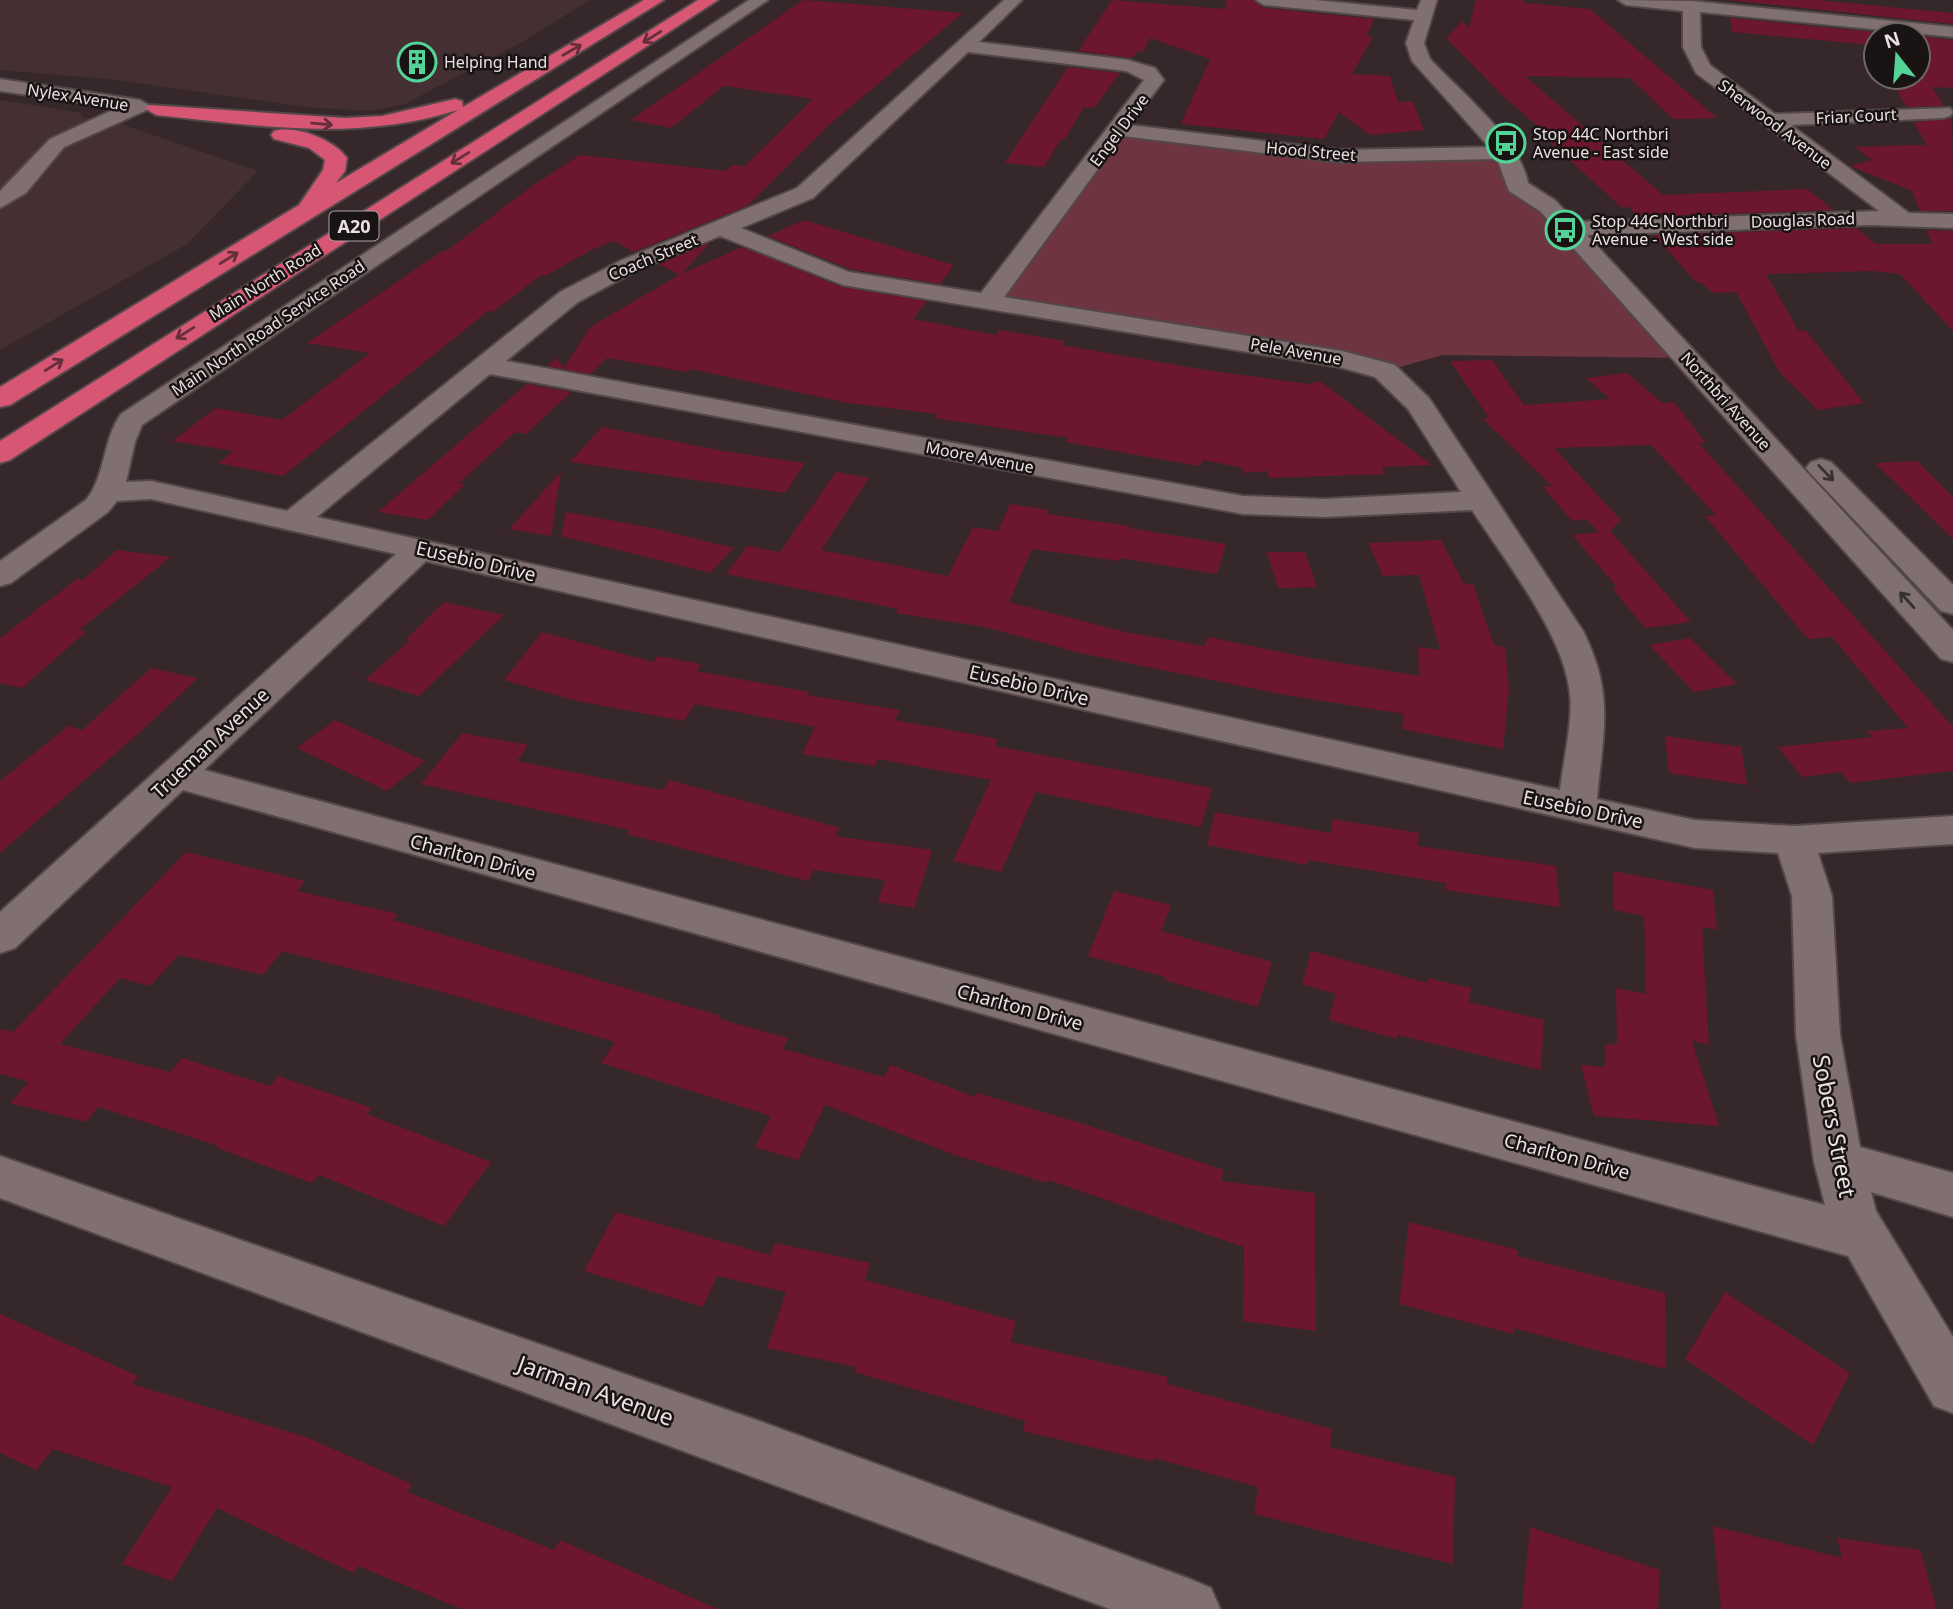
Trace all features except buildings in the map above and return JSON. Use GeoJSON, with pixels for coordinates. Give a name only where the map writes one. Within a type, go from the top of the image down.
{"type":"FeatureCollection","features":[{"type":"Feature","properties":{"kind":"highway","name":"A20"},"geometry":{"type":"LineString","coordinates":[[0,399],[300,214],[656,0]]}},
{"type":"Feature","properties":{"kind":"highway","name":"Main North Road"},"geometry":{"type":"LineString","coordinates":[[0,454],[110,381],[710,0]]}},
{"type":"Feature","properties":{"kind":"highway"},"geometry":{"type":"LineString","coordinates":[[147,107],[338,125],[368,124],[432,113],[521,80]]}},
{"type":"Feature","properties":{"kind":"highway"},"geometry":{"type":"LineString","coordinates":[[147,107],[306,140],[324,147],[336,158],[337,164],[300,214]]}},
{"type":"Feature","properties":{"kind":"street","name":"Main North Road Service Road"},"geometry":{"type":"LineString","coordinates":[[110,492],[117,465],[118,445],[122,432],[131,420],[760,0]]}},
{"type":"Feature","properties":{"kind":"street","name":"Coach Street"},"geometry":{"type":"LineString","coordinates":[[294,521],[569,297],[630,265],[805,193],[1014,0]]}},
{"type":"Feature","properties":{"kind":"street"},"geometry":{"type":"LineString","coordinates":[[1264,0],[1425,8]]}},
{"type":"Feature","properties":{"kind":"street"},"geometry":{"type":"LineString","coordinates":[[1626,0],[1953,32]]}},
{"type":"Feature","properties":{"kind":"street","name":"Sherwood Avenue"},"geometry":{"type":"LineString","coordinates":[[1692,6],[1690,43],[1694,58],[1717,81],[1902,218]]}},
{"type":"Feature","properties":{"kind":"street","name":"Northbri Avenue"},"geometry":{"type":"LineString","coordinates":[[1425,8],[1415,43],[1421,61],[1504,153],[1554,188],[1551,197],[1555,205],[1953,651]]}},
{"type":"Feature","properties":{"kind":"street","name":"Engel Drive"},"geometry":{"type":"LineString","coordinates":[[964,46],[1128,65],[1148,72],[1153,83],[988,301]]}},
{"type":"Feature","properties":{"kind":"street","name":"Nylex Avenue"},"geometry":{"type":"LineString","coordinates":[[0,85],[147,107]]}},
{"type":"Feature","properties":{"kind":"street"},"geometry":{"type":"LineString","coordinates":[[0,201],[19,188],[57,143],[147,107]]}},
{"type":"Feature","properties":{"kind":"street","name":"Friar Court"},"geometry":{"type":"LineString","coordinates":[[1769,120],[1943,112]]}},
{"type":"Feature","properties":{"kind":"street","name":"Hood Street"},"geometry":{"type":"LineString","coordinates":[[1119,130],[1339,156],[1504,153]]}},
{"type":"Feature","properties":{"kind":"street","name":"Douglas Road"},"geometry":{"type":"LineString","coordinates":[[1576,229],[1902,218],[1953,221]]}},
{"type":"Feature","properties":{"kind":"street","name":"Pele Avenue"},"geometry":{"type":"LineString","coordinates":[[721,228],[843,278],[1375,367],[1396,378],[1419,404],[1566,631],[1581,662],[1588,696],[1577,807]]}},
{"type":"Feature","properties":{"kind":"street","name":"Northbri Avenue"},"geometry":{"type":"LineString","coordinates":[[1576,229],[1656,298],[1953,604]]}},
{"type":"Feature","properties":{"kind":"street","name":"Moore Avenue"},"geometry":{"type":"LineString","coordinates":[[483,365],[1243,505],[1324,508],[1480,500]]}},
{"type":"Feature","properties":{"kind":"street","name":"Eusebio Drive"},"geometry":{"type":"LineString","coordinates":[[110,492],[151,490],[1695,834],[1794,840],[1953,830]]}},
{"type":"Feature","properties":{"kind":"street"},"geometry":{"type":"LineString","coordinates":[[0,576],[97,506],[110,492]]}},
{"type":"Feature","properties":{"kind":"street","name":"Trueman Avenue"},"geometry":{"type":"LineString","coordinates":[[0,937],[420,549]]}},
{"type":"Feature","properties":{"kind":"street","name":"Charlton Drive"},"geometry":{"type":"LineString","coordinates":[[175,775],[1864,1238]]}},
{"type":"Feature","properties":{"kind":"street","name":"Sobers Street"},"geometry":{"type":"LineString","coordinates":[[1794,840],[1812,896],[1818,1035],[1838,1162],[1853,1218],[1953,1387]]}},
{"type":"Feature","properties":{"kind":"street"},"geometry":{"type":"LineString","coordinates":[[1838,1162],[1953,1195]]}},
{"type":"Feature","properties":{"kind":"street","name":"Jarman Avenue"},"geometry":{"type":"LineString","coordinates":[[0,1177],[759,1449],[1190,1609]]}},
{"type":"Feature","properties":{"kind":"shaded area"},"geometry":{"type":"Polygon","coordinates":[[[0,0],[590,0],[522,42],[405,104],[370,111],[306,107],[109,79],[0,70],[0,0]]]}},
{"type":"Feature","properties":{"kind":"shaded area"},"geometry":{"type":"Polygon","coordinates":[[[0,100],[81,113],[81,117],[118,123],[258,171],[187,244],[0,350],[0,100]]]}},
{"type":"Feature","properties":{"kind":"shaded area"},"geometry":{"type":"Polygon","coordinates":[[[1119,130],[1315,154],[1504,153],[1515,172],[1687,358],[1443,355],[1385,371],[988,301],[1119,130]]]}},
{"type":"Feature","properties":{"kind":"place","name":"Helping Hand"},"geometry":{"type":"Point","coordinates":[417,62]}},
{"type":"Feature","properties":{"kind":"place","name":"Stop 44C Northbri Avenue - East side"},"geometry":{"type":"Point","coordinates":[1506,143]}},
{"type":"Feature","properties":{"kind":"place","name":"Stop 44C Northbri Avenue - West side"},"geometry":{"type":"Point","coordinates":[1565,230]}}]}
